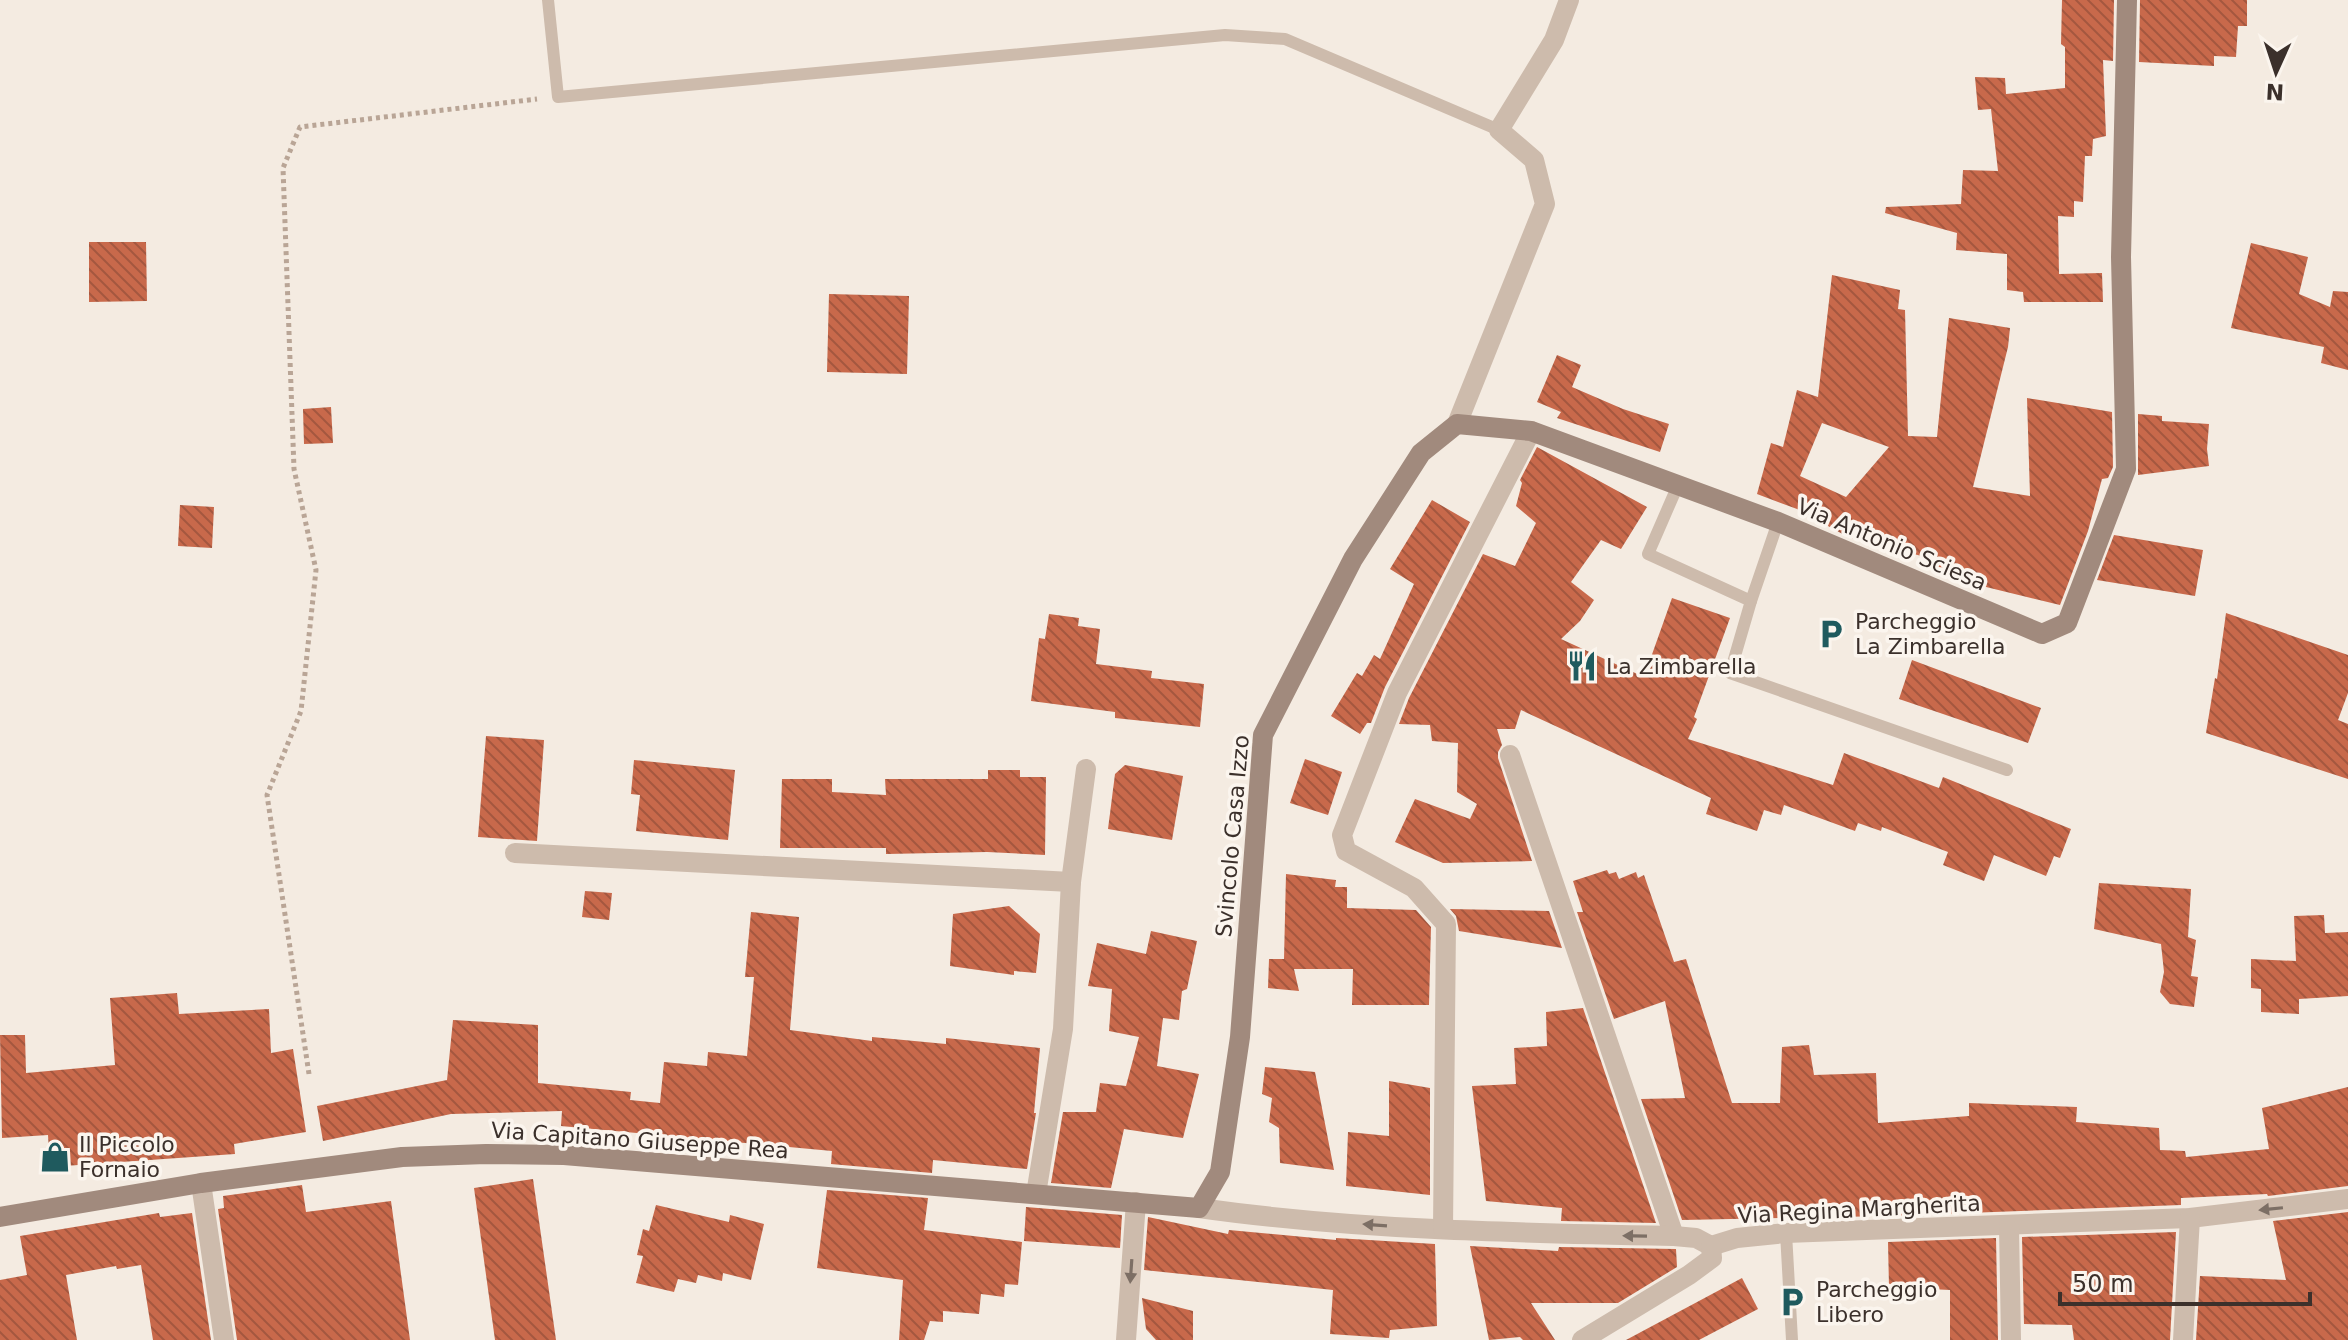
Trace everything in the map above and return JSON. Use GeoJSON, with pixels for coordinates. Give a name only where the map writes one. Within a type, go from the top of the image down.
{"type":"FeatureCollection","features":[{"type":"Feature","properties":{"kind":"street"},"geometry":{"type":"LineString","coordinates":[[1457,424],[1545,204],[1534,160],[1499,130],[1554,40],[1569,0]]}},
{"type":"Feature","properties":{"kind":"street","name":"Via Antonio Sciesa"},"geometry":{"type":"LineString","coordinates":[[1457,424],[1531,431],[1778,522],[2042,634],[2067,623],[2126,469],[2121,257],[2127,0]]}},
{"type":"Feature","properties":{"kind":"street","name":"Svincolo Casa Izzo"},"geometry":{"type":"LineString","coordinates":[[1199,1208],[1220,1172],[1240,1037],[1263,735],[1353,559],[1421,453],[1457,424]]}},
{"type":"Feature","properties":{"kind":"street"},"geometry":{"type":"LineString","coordinates":[[1443,1228],[1446,924],[1414,888],[1346,851],[1342,835],[1397,693],[1531,431]]}},
{"type":"Feature","properties":{"kind":"street"},"geometry":{"type":"LineString","coordinates":[[1510,755],[1674,1236]]}},
{"type":"Feature","properties":{"kind":"street"},"geometry":{"type":"LineString","coordinates":[[1036,1194],[1063,1029],[1071,882],[1086,769]]}},
{"type":"Feature","properties":{"kind":"street"},"geometry":{"type":"LineString","coordinates":[[515,853],[1071,882]]}},
{"type":"Feature","properties":{"kind":"street","name":"Via Capitano Giuseppe Rea"},"geometry":{"type":"LineString","coordinates":[[0,1217],[201,1183],[402,1157],[486,1154],[564,1155],[1136,1202]]}},
{"type":"Feature","properties":{"kind":"street"},"geometry":{"type":"LineString","coordinates":[[201,1183],[224,1340]]}},
{"type":"Feature","properties":{"kind":"street","name":"Via Regina Margherita"},"geometry":{"type":"LineString","coordinates":[[1136,1202],[1243,1214],[1443,1228],[1674,1236],[1696,1238],[1711,1246],[1737,1238],[1786,1233],[2190,1218],[2348,1199]]}},
{"type":"Feature","properties":{"kind":"street"},"geometry":{"type":"LineString","coordinates":[[1126,1340],[1136,1202]]}},
{"type":"Feature","properties":{"kind":"street"},"geometry":{"type":"LineString","coordinates":[[2183,1340],[2190,1218]]}},
{"type":"Feature","properties":{"kind":"street"},"geometry":{"type":"LineString","coordinates":[[2009,1226],[2011,1340]]}},
{"type":"Feature","properties":{"kind":"street"},"geometry":{"type":"LineString","coordinates":[[1582,1340],[1701,1267],[1712,1258],[1711,1246]]}},
{"type":"Feature","properties":{"kind":"lane"},"geometry":{"type":"LineString","coordinates":[[548,0],[558,97],[1225,35],[1285,39],[1499,130]]}},
{"type":"Feature","properties":{"kind":"lane"},"geometry":{"type":"LineString","coordinates":[[1678,485],[1648,554],[1751,601]]}},
{"type":"Feature","properties":{"kind":"lane"},"geometry":{"type":"LineString","coordinates":[[1778,522],[1730,673],[2007,770]]}},
{"type":"Feature","properties":{"kind":"lane"},"geometry":{"type":"LineString","coordinates":[[1786,1233],[1792,1340]]}},
{"type":"Feature","properties":{"kind":"path"},"geometry":{"type":"LineString","coordinates":[[309,1074],[267,795],[301,711],[316,570],[294,469],[283,168],[300,127],[558,97]]}},
{"type":"Feature","properties":{"kind":"building"},"geometry":{"type":"Polygon","coordinates":[[[2062,0],[2114,0],[2113,61],[2103,60],[2106,136],[2093,139],[2092,156],[2085,156],[2083,202],[2074,201],[2074,217],[2058,216],[2059,274],[2102,273],[2103,302],[2024,302],[2023,292],[2007,290],[2007,254],[1956,250],[1957,233],[1885,213],[1886,207],[1961,204],[1963,170],[1998,171],[1991,109],[1978,110],[1975,77],[2005,78],[2006,94],[2065,88],[2065,47],[2061,44],[2062,0]]]}},
{"type":"Feature","properties":{"kind":"building"},"geometry":{"type":"Polygon","coordinates":[[[2140,0],[2247,0],[2247,26],[2238,26],[2236,57],[2214,56],[2214,66],[2139,62],[2140,0]]]}},
{"type":"Feature","properties":{"kind":"building"},"geometry":{"type":"Polygon","coordinates":[[[89,242],[146,242],[147,301],[89,302],[89,242]]]}},
{"type":"Feature","properties":{"kind":"building"},"geometry":{"type":"Polygon","coordinates":[[[2251,243],[2308,257],[2299,294],[2330,307],[2333,291],[2348,292],[2348,370],[2321,363],[2324,347],[2231,328],[2251,243]]]}},
{"type":"Feature","properties":{"kind":"building"},"geometry":{"type":"Polygon","coordinates":[[[1832,275],[1900,290],[1898,309],[1905,310],[1908,436],[1937,437],[1949,318],[2010,328],[1973,487],[2030,496],[2027,398],[2112,412],[2113,467],[2108,478],[2102,479],[2088,531],[2060,605],[1982,586],[1983,576],[1934,566],[1933,559],[1848,537],[1797,509],[1757,494],[1771,443],[1783,447],[1797,390],[1818,397],[1832,275]],[[1822,423],[1800,476],[1846,497],[1889,447],[1822,423]]]}},
{"type":"Feature","properties":{"kind":"building"},"geometry":{"type":"Polygon","coordinates":[[[829,294],[909,296],[907,374],[827,372],[829,294]]]}},
{"type":"Feature","properties":{"kind":"building"},"geometry":{"type":"Polygon","coordinates":[[[1557,355],[1581,365],[1572,387],[1669,424],[1660,452],[1557,418],[1561,412],[1537,402],[1557,355]]]}},
{"type":"Feature","properties":{"kind":"building"},"geometry":{"type":"Polygon","coordinates":[[[331,407],[333,443],[304,444],[303,409],[331,407]]]}},
{"type":"Feature","properties":{"kind":"building"},"geometry":{"type":"Polygon","coordinates":[[[2138,414],[2162,416],[2162,421],[2209,424],[2209,466],[2138,475],[2138,414]]]}},
{"type":"Feature","properties":{"kind":"building"},"geometry":{"type":"Polygon","coordinates":[[[1537,447],[1647,507],[1621,549],[1601,540],[1571,582],[1594,600],[1580,621],[1561,639],[1644,677],[1672,598],[1730,618],[1688,739],[1833,785],[1844,753],[1939,788],[1943,777],[2071,829],[2060,858],[2054,856],[2046,876],[1994,855],[1984,881],[1943,865],[1948,852],[1882,827],[1881,831],[1858,823],[1855,831],[1784,805],[1781,815],[1764,810],[1757,831],[1706,814],[1711,798],[1521,710],[1515,729],[1497,729],[1502,745],[1498,758],[1532,861],[1443,863],[1395,842],[1415,799],[1470,819],[1477,804],[1457,792],[1458,743],[1432,741],[1430,725],[1399,724],[1409,698],[1483,554],[1515,566],[1536,523],[1516,506],[1522,483],[1520,480],[1537,447]]]}},
{"type":"Feature","properties":{"kind":"building"},"geometry":{"type":"Polygon","coordinates":[[[1432,500],[1470,522],[1385,687],[1371,723],[1367,723],[1360,734],[1331,716],[1357,673],[1362,676],[1374,655],[1380,659],[1414,584],[1390,569],[1432,500]]]}},
{"type":"Feature","properties":{"kind":"building"},"geometry":{"type":"Polygon","coordinates":[[[180,505],[214,507],[212,548],[178,546],[180,505]]]}},
{"type":"Feature","properties":{"kind":"building"},"geometry":{"type":"Polygon","coordinates":[[[2114,535],[2203,550],[2195,596],[2097,580],[2114,535]]]}},
{"type":"Feature","properties":{"kind":"building"},"geometry":{"type":"Polygon","coordinates":[[[2226,613],[2348,655],[2348,693],[2338,720],[2348,724],[2348,779],[2206,733],[2226,613]]]}},
{"type":"Feature","properties":{"kind":"building"},"geometry":{"type":"Polygon","coordinates":[[[1049,614],[1079,618],[1078,626],[1100,629],[1096,664],[1152,671],[1151,678],[1204,684],[1200,727],[1115,718],[1115,712],[1031,701],[1039,638],[1045,639],[1049,614]]]}},
{"type":"Feature","properties":{"kind":"building"},"geometry":{"type":"Polygon","coordinates":[[[1912,660],[2041,708],[2028,743],[1899,699],[1912,660]]]}},
{"type":"Feature","properties":{"kind":"building"},"geometry":{"type":"Polygon","coordinates":[[[486,736],[544,740],[537,841],[478,837],[486,736]]]}},
{"type":"Feature","properties":{"kind":"building"},"geometry":{"type":"Polygon","coordinates":[[[1305,759],[1342,772],[1328,815],[1290,803],[1305,759]]]}},
{"type":"Feature","properties":{"kind":"building"},"geometry":{"type":"Polygon","coordinates":[[[634,760],[735,770],[728,840],[636,831],[640,795],[631,794],[634,760]]]}},
{"type":"Feature","properties":{"kind":"building"},"geometry":{"type":"Polygon","coordinates":[[[1125,765],[1183,776],[1172,840],[1108,829],[1115,774],[1125,765]]]}},
{"type":"Feature","properties":{"kind":"building"},"geometry":{"type":"Polygon","coordinates":[[[988,770],[1020,770],[1020,777],[1046,777],[1045,855],[987,852],[886,854],[886,848],[780,848],[782,779],[832,779],[832,792],[886,795],[885,779],[988,779],[988,770]]]}},
{"type":"Feature","properties":{"kind":"building"},"geometry":{"type":"Polygon","coordinates":[[[1607,870],[1609,874],[1616,872],[1619,879],[1636,872],[1638,878],[1644,875],[1674,962],[1686,959],[1732,1103],[1780,1103],[1782,1047],[1809,1045],[1814,1075],[1876,1073],[1878,1123],[1969,1116],[1969,1103],[2077,1107],[2076,1122],[2159,1128],[2160,1150],[2185,1151],[2186,1157],[2269,1149],[2262,1108],[2348,1087],[2348,1186],[2268,1196],[2181,1198],[2181,1205],[1682,1220],[1641,1099],[1685,1098],[1665,1001],[1614,1019],[1577,912],[1583,912],[1573,881],[1607,870]]]}},
{"type":"Feature","properties":{"kind":"building"},"geometry":{"type":"Polygon","coordinates":[[[1286,874],[1336,880],[1335,887],[1347,887],[1347,908],[1416,910],[1431,927],[1429,1005],[1352,1005],[1353,969],[1294,969],[1299,991],[1268,988],[1269,959],[1284,959],[1286,874]]]}},
{"type":"Feature","properties":{"kind":"building"},"geometry":{"type":"Polygon","coordinates":[[[2099,883],[2191,889],[2188,937],[2196,940],[2191,976],[2198,977],[2194,1007],[2170,1004],[2160,992],[2164,972],[2161,944],[2094,929],[2099,883]]]}},
{"type":"Feature","properties":{"kind":"building"},"geometry":{"type":"Polygon","coordinates":[[[585,891],[612,893],[609,920],[582,917],[585,891]]]}},
{"type":"Feature","properties":{"kind":"building"},"geometry":{"type":"Polygon","coordinates":[[[1009,906],[1040,934],[1036,973],[1014,971],[1014,975],[950,966],[953,914],[1009,906]]]}},
{"type":"Feature","properties":{"kind":"building"},"geometry":{"type":"Polygon","coordinates":[[[1450,909],[1549,911],[1562,948],[1459,931],[1456,916],[1450,909]]]}},
{"type":"Feature","properties":{"kind":"building"},"geometry":{"type":"Polygon","coordinates":[[[751,912],[799,917],[790,1030],[872,1041],[872,1037],[946,1044],[946,1038],[1040,1048],[1036,1113],[1027,1169],[933,1160],[932,1173],[831,1164],[832,1151],[561,1126],[562,1111],[451,1114],[323,1141],[317,1106],[447,1080],[453,1020],[538,1025],[538,1083],[631,1092],[630,1100],[660,1103],[664,1062],[707,1066],[708,1052],[747,1056],[754,977],[745,977],[751,912]]]}},
{"type":"Feature","properties":{"kind":"building"},"geometry":{"type":"Polygon","coordinates":[[[2324,915],[2325,933],[2348,932],[2348,996],[2299,999],[2299,1014],[2261,1012],[2261,989],[2251,988],[2251,959],[2296,961],[2294,916],[2324,915]]]}},
{"type":"Feature","properties":{"kind":"building"},"geometry":{"type":"Polygon","coordinates":[[[1151,931],[1197,941],[1187,989],[1182,991],[1179,1020],[1163,1018],[1157,1066],[1199,1074],[1183,1138],[1124,1129],[1111,1188],[1051,1183],[1063,1112],[1096,1112],[1100,1083],[1126,1086],[1139,1037],[1109,1031],[1112,989],[1088,986],[1097,943],[1146,954],[1151,931]]]}},
{"type":"Feature","properties":{"kind":"building"},"geometry":{"type":"Polygon","coordinates":[[[177,993],[179,1014],[269,1009],[271,1053],[293,1049],[306,1132],[234,1144],[235,1154],[50,1167],[48,1135],[2,1138],[0,1035],[25,1035],[26,1073],[115,1065],[110,998],[177,993]]]}},
{"type":"Feature","properties":{"kind":"building"},"geometry":{"type":"Polygon","coordinates":[[[1583,1008],[1656,1223],[1561,1221],[1562,1208],[1486,1201],[1472,1086],[1516,1084],[1514,1048],[1547,1046],[1546,1012],[1583,1008]]]}},
{"type":"Feature","properties":{"kind":"building"},"geometry":{"type":"Polygon","coordinates":[[[1265,1067],[1315,1072],[1334,1170],[1280,1163],[1279,1128],[1269,1122],[1272,1098],[1262,1094],[1265,1067]]]}},
{"type":"Feature","properties":{"kind":"building"},"geometry":{"type":"Polygon","coordinates":[[[1389,1081],[1430,1088],[1430,1195],[1346,1186],[1348,1132],[1389,1136],[1389,1081]]]}},
{"type":"Feature","properties":{"kind":"building"},"geometry":{"type":"Polygon","coordinates":[[[533,1179],[556,1340],[495,1340],[474,1188],[533,1179]]]}},
{"type":"Feature","properties":{"kind":"building"},"geometry":{"type":"Polygon","coordinates":[[[302,1185],[306,1212],[391,1201],[410,1340],[237,1340],[218,1209],[224,1208],[223,1196],[302,1185]]]}},
{"type":"Feature","properties":{"kind":"building"},"geometry":{"type":"Polygon","coordinates":[[[827,1190],[928,1198],[924,1230],[1022,1242],[1018,1285],[1005,1284],[1004,1297],[981,1294],[979,1314],[943,1311],[943,1322],[930,1321],[924,1340],[899,1340],[903,1280],[817,1268],[827,1190]]]}},
{"type":"Feature","properties":{"kind":"building"},"geometry":{"type":"Polygon","coordinates":[[[656,1205],[729,1222],[730,1215],[764,1224],[751,1280],[723,1273],[722,1281],[698,1275],[696,1283],[678,1279],[674,1292],[636,1283],[643,1256],[637,1255],[643,1229],[649,1231],[656,1205]]]}},
{"type":"Feature","properties":{"kind":"building"},"geometry":{"type":"Polygon","coordinates":[[[1026,1207],[1122,1215],[1120,1248],[1024,1241],[1026,1207]]]}},
{"type":"Feature","properties":{"kind":"building"},"geometry":{"type":"Polygon","coordinates":[[[2348,1212],[2348,1340],[2196,1340],[2200,1276],[2286,1280],[2273,1221],[2348,1212]]]}},
{"type":"Feature","properties":{"kind":"building"},"geometry":{"type":"Polygon","coordinates":[[[159,1213],[160,1217],[192,1213],[211,1340],[153,1340],[141,1265],[66,1275],[77,1340],[0,1340],[0,1280],[27,1275],[20,1236],[159,1213]]]}},
{"type":"Feature","properties":{"kind":"building"},"geometry":{"type":"Polygon","coordinates":[[[1148,1217],[1228,1234],[1229,1230],[1336,1240],[1435,1244],[1437,1326],[1390,1330],[1389,1338],[1330,1334],[1333,1290],[1144,1270],[1148,1217]]]}},
{"type":"Feature","properties":{"kind":"building"},"geometry":{"type":"Polygon","coordinates":[[[2176,1232],[2170,1340],[2074,1340],[2072,1325],[2024,1324],[2022,1237],[2176,1232]]]}},
{"type":"Feature","properties":{"kind":"building"},"geometry":{"type":"Polygon","coordinates":[[[1996,1238],[1998,1340],[1950,1340],[1950,1290],[1889,1287],[1888,1242],[1996,1238]]]}},
{"type":"Feature","properties":{"kind":"building"},"geometry":{"type":"Polygon","coordinates":[[[1470,1246],[1558,1251],[1559,1247],[1676,1249],[1677,1267],[1618,1303],[1531,1303],[1555,1340],[1523,1340],[1520,1337],[1489,1340],[1470,1246]]]}},
{"type":"Feature","properties":{"kind":"building"},"geometry":{"type":"Polygon","coordinates":[[[1742,1278],[1758,1309],[1699,1340],[1626,1340],[1742,1278]]]}},
{"type":"Feature","properties":{"kind":"building"},"geometry":{"type":"Polygon","coordinates":[[[1142,1298],[1193,1311],[1193,1340],[1156,1340],[1146,1329],[1142,1298]]]}},
{"type":"Feature","properties":{"kind":"place","name":"Parcheggio La Zimbarella"},"geometry":{"type":"Point","coordinates":[1831,634]}},
{"type":"Feature","properties":{"kind":"place","name":"La Zimbarella"},"geometry":{"type":"Point","coordinates":[1582,666]}},
{"type":"Feature","properties":{"kind":"place","name":"Il Piccolo Fornaio"},"geometry":{"type":"Point","coordinates":[55,1157]}},
{"type":"Feature","properties":{"kind":"place","name":"Parcheggio Libero"},"geometry":{"type":"Point","coordinates":[1792,1302]}}]}
